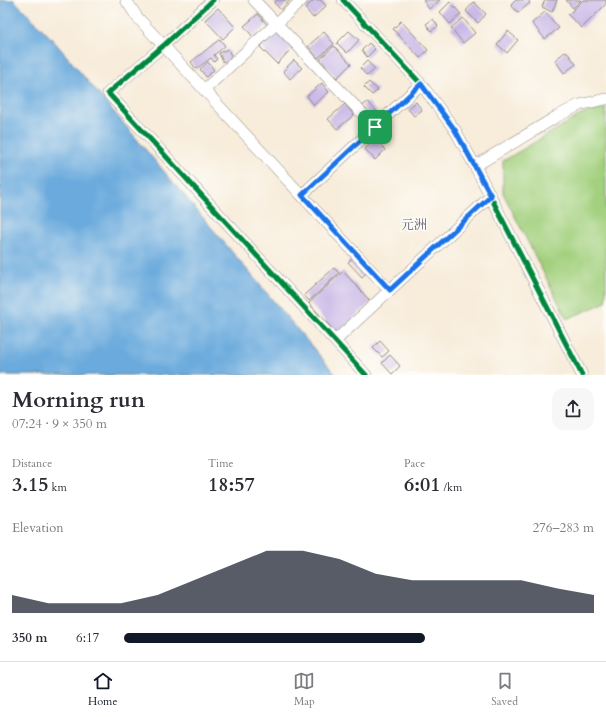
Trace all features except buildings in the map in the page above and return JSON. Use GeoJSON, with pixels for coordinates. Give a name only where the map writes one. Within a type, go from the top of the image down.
{"type":"FeatureCollection","features":[{"type":"Feature","properties":{"kind":"street"},"geometry":{"type":"LineString","coordinates":[[126,0],[137,17],[390,290]]}},
{"type":"Feature","properties":{"kind":"street"},"geometry":{"type":"LineString","coordinates":[[213,0],[164,46],[108,93],[366,375]]}},
{"type":"Feature","properties":{"kind":"street"},"geometry":{"type":"LineString","coordinates":[[254,0],[375,127]]}},
{"type":"Feature","properties":{"kind":"street"},"geometry":{"type":"LineString","coordinates":[[204,90],[302,0]]}},
{"type":"Feature","properties":{"kind":"street"},"geometry":{"type":"LineString","coordinates":[[343,0],[421,84],[455,130],[476,166],[582,375]]}},
{"type":"Feature","properties":{"kind":"street"},"geometry":{"type":"LineString","coordinates":[[302,195],[421,84]]}},
{"type":"Feature","properties":{"kind":"street"},"geometry":{"type":"LineString","coordinates":[[476,166],[556,117],[579,105],[606,99]]}},
{"type":"Feature","properties":{"kind":"street"},"geometry":{"type":"LineString","coordinates":[[335,342],[491,196]]}},
{"type":"Feature","properties":{"kind":"green space"},"geometry":{"type":"Polygon","coordinates":[[[606,108],[606,302],[567,319],[503,193],[503,161],[582,114],[606,108]]]}},
{"type":"Feature","properties":{"kind":"water"},"geometry":{"type":"Polygon","coordinates":[[[0,0],[14,0],[53,40],[336,375],[0,375],[0,0]]]}},
{"type":"Feature","properties":{"kind":"cycle path"},"geometry":{"type":"LineString","coordinates":[[213,0],[163,46],[108,93],[366,375]]}},
{"type":"Feature","properties":{"kind":"cycle path"},"geometry":{"type":"LineString","coordinates":[[343,0],[421,84],[455,130],[582,375]]}},
{"type":"Feature","properties":{"kind":"district","name":"元洲"},"geometry":{"type":"Point","coordinates":[414,224]}},
{"type":"Feature","properties":{"kind":"route"},"geometry":{"type":"LineString","coordinates":[[421,84],[455,130],[491,196],[390,290],[302,195],[375,127],[421,84]]}}]}
